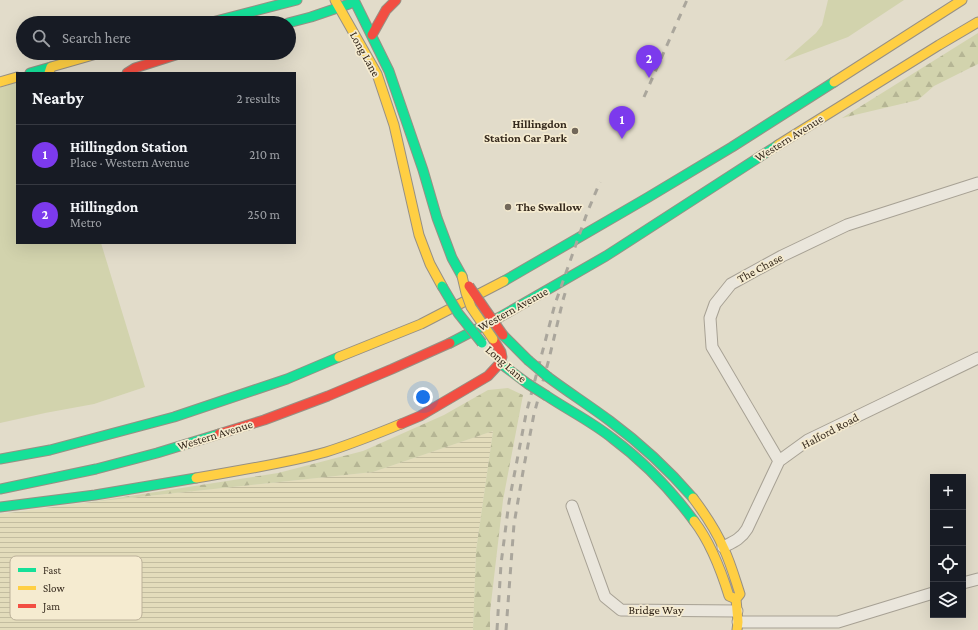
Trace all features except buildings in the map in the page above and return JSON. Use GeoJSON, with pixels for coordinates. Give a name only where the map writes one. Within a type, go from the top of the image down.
{"type":"FeatureCollection","features":[{"type":"Feature","properties":{"kind":"main road"},"geometry":{"type":"LineString","coordinates":[[235,16],[283,2],[297,0]]}},
{"type":"Feature","properties":{"kind":"main road"},"geometry":{"type":"LineString","coordinates":[[296,21],[311,17],[337,3],[367,0]]}},
{"type":"Feature","properties":{"kind":"main road"},"geometry":{"type":"LineString","coordinates":[[372,35],[386,10],[396,0]]}},
{"type":"Feature","properties":{"kind":"main road","name":"Western Avenue"},"geometry":{"type":"LineString","coordinates":[[0,459],[50,450],[174,417],[287,379],[421,324],[516,274],[648,198],[962,0]]}},
{"type":"Feature","properties":{"kind":"main road","name":"Long Lane"},"geometry":{"type":"LineString","coordinates":[[355,1],[389,71],[437,218],[452,258],[462,276],[503,335],[528,360],[552,380],[619,427],[660,462],[681,484],[701,510],[723,547],[740,594],[736,605],[738,626]]}},
{"type":"Feature","properties":{"kind":"main road","name":"Long Lane"},"geometry":{"type":"LineString","coordinates":[[337,3],[377,74],[394,125],[419,235],[430,264],[458,313],[500,362],[546,396],[622,446],[653,473],[692,517],[705,537],[717,562],[729,596],[736,605]]}},
{"type":"Feature","properties":{"kind":"main road","name":"Western Avenue"},"geometry":{"type":"LineString","coordinates":[[0,489],[96,469],[157,453],[264,420],[328,396],[447,344],[500,317],[606,256],[756,159],[978,22]]}},
{"type":"Feature","properties":{"kind":"main road"},"geometry":{"type":"LineString","coordinates":[[37,72],[50,70],[79,60]]}},
{"type":"Feature","properties":{"kind":"main road"},"geometry":{"type":"LineString","coordinates":[[129,72],[135,68],[160,60]]}},
{"type":"Feature","properties":{"kind":"main road"},"geometry":{"type":"LineString","coordinates":[[0,82],[16,77]]}},
{"type":"Feature","properties":{"kind":"main road"},"geometry":{"type":"LineString","coordinates":[[0,507],[95,495],[275,464],[325,452],[360,441],[420,416],[488,376],[500,362],[502,357],[501,352],[493,339],[471,307],[462,276]]}},
{"type":"Feature","properties":{"kind":"street","name":"The Chase"},"geometry":{"type":"LineString","coordinates":[[779,461],[712,347],[710,318],[715,304],[731,284],[782,256],[847,224],[978,183]]}},
{"type":"Feature","properties":{"kind":"street","name":"Halford Road"},"geometry":{"type":"LineString","coordinates":[[723,547],[743,536],[779,461],[808,440],[978,358]]}},
{"type":"Feature","properties":{"kind":"street","name":"Bridge Way"},"geometry":{"type":"LineString","coordinates":[[572,506],[605,597],[621,610],[736,605]]}},
{"type":"Feature","properties":{"kind":"street"},"geometry":{"type":"LineString","coordinates":[[966,582],[978,579]]}},
{"type":"Feature","properties":{"kind":"street"},"geometry":{"type":"LineString","coordinates":[[738,626],[838,622],[930,594]]}},
{"type":"Feature","properties":{"kind":"shaded area"},"geometry":{"type":"Polygon","coordinates":[[[493,431],[476,551],[473,630],[0,630],[0,514],[91,502],[373,472],[493,431]]]}},
{"type":"Feature","properties":{"kind":"green space"},"geometry":{"type":"Polygon","coordinates":[[[828,0],[904,0],[848,37],[784,61],[816,33],[822,25],[828,0]]]}},
{"type":"Feature","properties":{"kind":"green space"},"geometry":{"type":"Polygon","coordinates":[[[978,33],[978,64],[934,86],[918,100],[842,118],[978,33]]]}},
{"type":"Feature","properties":{"kind":"green space"},"geometry":{"type":"Polygon","coordinates":[[[16,82],[16,244],[101,244],[145,387],[94,404],[0,423],[0,88],[16,82]]]}},
{"type":"Feature","properties":{"kind":"green space"},"geometry":{"type":"Polygon","coordinates":[[[508,388],[523,395],[503,500],[490,612],[490,630],[473,630],[476,551],[493,431],[373,472],[91,502],[278,473],[363,451],[444,415],[488,390],[508,388]]]}},
{"type":"Feature","properties":{"kind":"railway"},"geometry":{"type":"LineString","coordinates":[[644,97],[687,0]]}},
{"type":"Feature","properties":{"kind":"railway"},"geometry":{"type":"LineString","coordinates":[[497,630],[501,564],[509,502],[526,414],[555,304],[587,213],[600,182]]}},
{"type":"Feature","properties":{"kind":"railway"},"geometry":{"type":"LineString","coordinates":[[506,630],[514,524],[524,466],[534,414],[566,290]]}},
{"type":"Feature","properties":{"kind":"traffic: fast"},"geometry":{"type":"LineString","coordinates":[[235,16],[297,0]]}},
{"type":"Feature","properties":{"kind":"traffic: fast"},"geometry":{"type":"LineString","coordinates":[[354,0],[389,71],[423,170],[437,218],[452,258],[462,276]]}},
{"type":"Feature","properties":{"kind":"traffic: fast"},"geometry":{"type":"LineString","coordinates":[[296,21],[349,4]]}},
{"type":"Feature","properties":{"kind":"traffic: fast"},"geometry":{"type":"LineString","coordinates":[[34,72],[51,67]]}},
{"type":"Feature","properties":{"kind":"traffic: fast"},"geometry":{"type":"LineString","coordinates":[[504,281],[732,147],[834,82]]}},
{"type":"Feature","properties":{"kind":"traffic: fast"},"geometry":{"type":"LineString","coordinates":[[450,343],[500,317],[606,256],[778,145]]}},
{"type":"Feature","properties":{"kind":"traffic: fast"},"geometry":{"type":"LineString","coordinates":[[442,286],[458,313],[482,343]]}},
{"type":"Feature","properties":{"kind":"traffic: fast"},"geometry":{"type":"LineString","coordinates":[[503,335],[528,360]]}},
{"type":"Feature","properties":{"kind":"traffic: fast"},"geometry":{"type":"LineString","coordinates":[[0,459],[50,450],[174,417],[287,379],[339,357]]}},
{"type":"Feature","properties":{"kind":"traffic: fast"},"geometry":{"type":"LineString","coordinates":[[528,360],[548,377]]}},
{"type":"Feature","properties":{"kind":"traffic: fast"},"geometry":{"type":"LineString","coordinates":[[500,363],[528,384]]}},
{"type":"Feature","properties":{"kind":"traffic: fast"},"geometry":{"type":"LineString","coordinates":[[548,377],[633,439],[654,457],[693,498]]}},
{"type":"Feature","properties":{"kind":"traffic: fast"},"geometry":{"type":"LineString","coordinates":[[528,384],[547,396]]}},
{"type":"Feature","properties":{"kind":"traffic: fast"},"geometry":{"type":"LineString","coordinates":[[547,396],[596,427],[635,456],[676,498],[694,521]]}},
{"type":"Feature","properties":{"kind":"traffic: fast"},"geometry":{"type":"LineString","coordinates":[[0,489],[96,469],[157,453],[219,434]]}},
{"type":"Feature","properties":{"kind":"traffic: fast"},"geometry":{"type":"LineString","coordinates":[[0,507],[95,495],[196,478]]}},
{"type":"Feature","properties":{"kind":"traffic: slow"},"geometry":{"type":"LineString","coordinates":[[335,0],[377,74],[394,125],[419,235],[430,264],[442,286]]}},
{"type":"Feature","properties":{"kind":"traffic: slow"},"geometry":{"type":"LineString","coordinates":[[834,82],[962,0]]}},
{"type":"Feature","properties":{"kind":"traffic: slow"},"geometry":{"type":"LineString","coordinates":[[778,145],[978,22]]}},
{"type":"Feature","properties":{"kind":"traffic: slow"},"geometry":{"type":"LineString","coordinates":[[49,72],[51,67],[76,60]]}},
{"type":"Feature","properties":{"kind":"traffic: slow"},"geometry":{"type":"LineString","coordinates":[[0,82],[16,77]]}},
{"type":"Feature","properties":{"kind":"traffic: slow"},"geometry":{"type":"LineString","coordinates":[[462,276],[471,307],[493,339]]}},
{"type":"Feature","properties":{"kind":"traffic: slow"},"geometry":{"type":"LineString","coordinates":[[339,357],[421,324],[504,281]]}},
{"type":"Feature","properties":{"kind":"traffic: slow"},"geometry":{"type":"LineString","coordinates":[[196,478],[294,460],[326,452],[401,424]]}},
{"type":"Feature","properties":{"kind":"traffic: slow"},"geometry":{"type":"LineString","coordinates":[[693,498],[717,535],[733,572],[740,594],[736,599],[738,622],[737,630]]}},
{"type":"Feature","properties":{"kind":"traffic: slow"},"geometry":{"type":"LineString","coordinates":[[694,521],[706,538],[715,557],[729,596],[736,599]]}},
{"type":"Feature","properties":{"kind":"traffic: jam"},"geometry":{"type":"LineString","coordinates":[[372,35],[386,10],[396,0]]}},
{"type":"Feature","properties":{"kind":"traffic: jam"},"geometry":{"type":"LineString","coordinates":[[129,72],[135,68],[160,60]]}},
{"type":"Feature","properties":{"kind":"traffic: jam"},"geometry":{"type":"LineString","coordinates":[[469,286],[503,335]]}},
{"type":"Feature","properties":{"kind":"traffic: jam"},"geometry":{"type":"LineString","coordinates":[[401,424],[420,416],[488,376],[500,363],[502,357],[501,352],[493,339]]}},
{"type":"Feature","properties":{"kind":"traffic: jam"},"geometry":{"type":"LineString","coordinates":[[219,434],[264,420],[328,396],[450,343]]}},
{"type":"Feature","properties":{"kind":"place","name":"Hillingdon"},"geometry":{"type":"Point","coordinates":[649,78]}},
{"type":"Feature","properties":{"kind":"place","name":"Hillingdon Station Car Park"},"geometry":{"type":"Point","coordinates":[575,131]}},
{"type":"Feature","properties":{"kind":"place","name":"Hillingdon Station"},"geometry":{"type":"Point","coordinates":[622,139]}},
{"type":"Feature","properties":{"kind":"place","name":"The Swallow"},"geometry":{"type":"Point","coordinates":[508,207]}}]}
